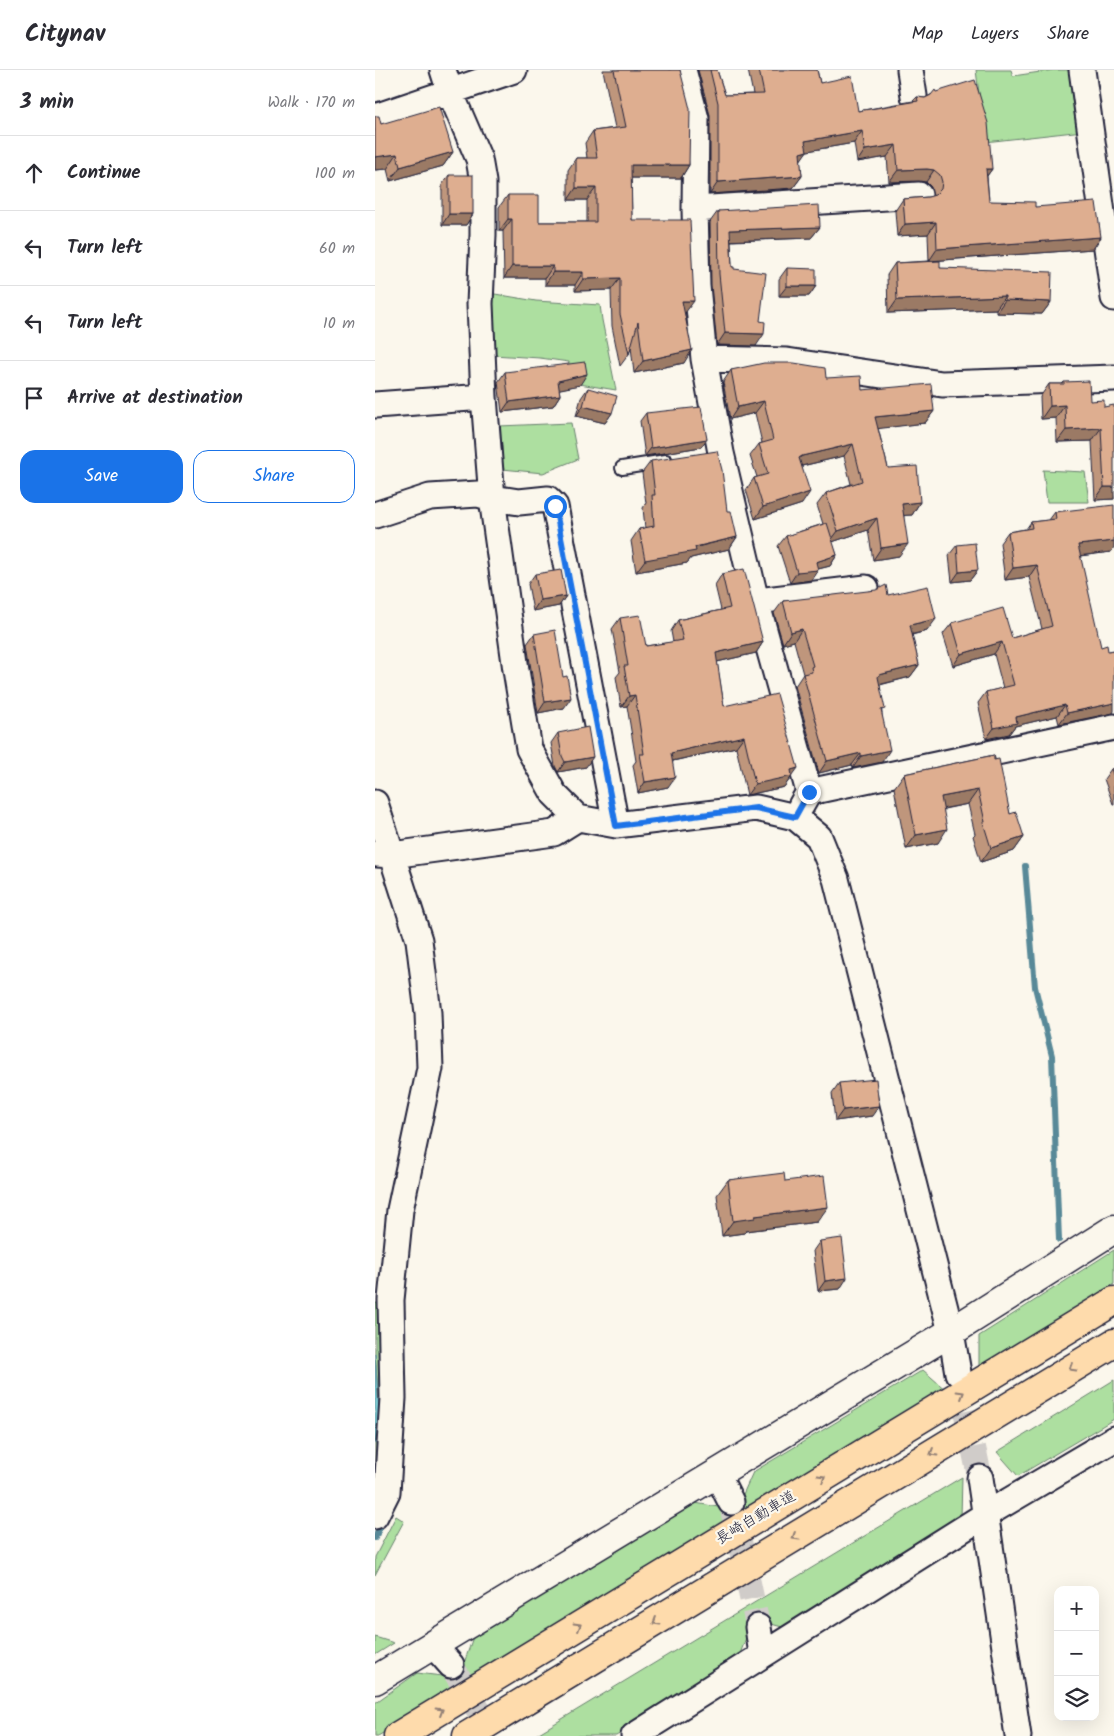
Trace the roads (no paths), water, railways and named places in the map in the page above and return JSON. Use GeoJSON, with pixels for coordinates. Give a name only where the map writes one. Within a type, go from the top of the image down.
{"type":"FeatureCollection","features":[{"type":"Feature","properties":{"kind":"highway","name":"長崎自動車道"},"geometry":{"type":"LineString","coordinates":[[398,1736],[1114,1301]]}},
{"type":"Feature","properties":{"kind":"highway"},"geometry":{"type":"LineString","coordinates":[[467,1736],[1114,1343]]}},
{"type":"Feature","properties":{"kind":"street"},"geometry":{"type":"LineString","coordinates":[[375,117],[446,81],[514,70]]}},
{"type":"Feature","properties":{"kind":"street"},"geometry":{"type":"LineString","coordinates":[[683,70],[696,119],[695,209],[697,286],[716,454],[809,792],[795,817]]}},
{"type":"Feature","properties":{"kind":"street"},"geometry":{"type":"LineString","coordinates":[[910,70],[914,96]]}},
{"type":"Feature","properties":{"kind":"street"},"geometry":{"type":"LineString","coordinates":[[1082,70],[1114,298]]}},
{"type":"Feature","properties":{"kind":"street"},"geometry":{"type":"LineString","coordinates":[[446,81],[479,159],[483,182],[480,304],[484,397],[492,498],[529,750],[554,794],[578,818],[616,826],[756,808],[795,817],[819,837],[836,879],[951,1332],[958,1373]]}},
{"type":"Feature","properties":{"kind":"street"},"geometry":{"type":"LineString","coordinates":[[695,209],[919,195]]}},
{"type":"Feature","properties":{"kind":"street"},"geometry":{"type":"LineString","coordinates":[[704,359],[787,361],[942,384],[1114,378]]}},
{"type":"Feature","properties":{"kind":"street"},"geometry":{"type":"LineString","coordinates":[[375,405],[484,397]]}},
{"type":"Feature","properties":{"kind":"street"},"geometry":{"type":"LineString","coordinates":[[375,514],[430,497],[478,494],[519,502],[548,499],[555,506],[616,826]]}},
{"type":"Feature","properties":{"kind":"street"},"geometry":{"type":"LineString","coordinates":[[756,601],[866,588]]}},
{"type":"Feature","properties":{"kind":"street"},"geometry":{"type":"LineString","coordinates":[[809,792],[1114,727]]}},
{"type":"Feature","properties":{"kind":"street"},"geometry":{"type":"LineString","coordinates":[[375,803],[393,854],[419,940],[428,1013],[430,1068],[399,1210],[391,1300],[393,1398],[387,1492],[375,1516]]}},
{"type":"Feature","properties":{"kind":"street"},"geometry":{"type":"LineString","coordinates":[[393,854],[554,833],[578,818]]}},
{"type":"Feature","properties":{"kind":"street"},"geometry":{"type":"LineString","coordinates":[[375,1680],[442,1655],[717,1474],[951,1332],[1114,1229]]}},
{"type":"Feature","properties":{"kind":"street"},"geometry":{"type":"LineString","coordinates":[[633,1736],[985,1515],[1114,1439]]}},
{"type":"Feature","properties":{"kind":"street"},"geometry":{"type":"LineString","coordinates":[[717,1474],[731,1502]]}},
{"type":"Feature","properties":{"kind":"street"},"geometry":{"type":"LineString","coordinates":[[979,1478],[1018,1736]]}},
{"type":"Feature","properties":{"kind":"street"},"geometry":{"type":"LineString","coordinates":[[758,1627],[762,1656]]}},
{"type":"Feature","properties":{"kind":"lane"},"geometry":{"type":"LineString","coordinates":[[622,468],[676,460]]}},
{"type":"Feature","properties":{"kind":"water"},"geometry":{"type":"Polygon","coordinates":[[[375,1353],[379,1410],[375,1444],[375,1353]]]}},
{"type":"Feature","properties":{"kind":"waterway"},"geometry":{"type":"LineString","coordinates":[[1025,866],[1035,987],[1052,1056],[1059,1240]]}},
{"type":"Feature","properties":{"kind":"waterway"},"geometry":{"type":"LineString","coordinates":[[375,1538],[383,1520]]}},
{"type":"Feature","properties":{"kind":"tunnel"},"geometry":{"type":"LineString","coordinates":[[958,1375],[980,1478]]}},
{"type":"Feature","properties":{"kind":"tunnel"},"geometry":{"type":"LineString","coordinates":[[731,1502],[758,1627]]}},
{"type":"Feature","properties":{"kind":"tunnel"},"geometry":{"type":"LineString","coordinates":[[451,1665],[494,1736]]}}]}
